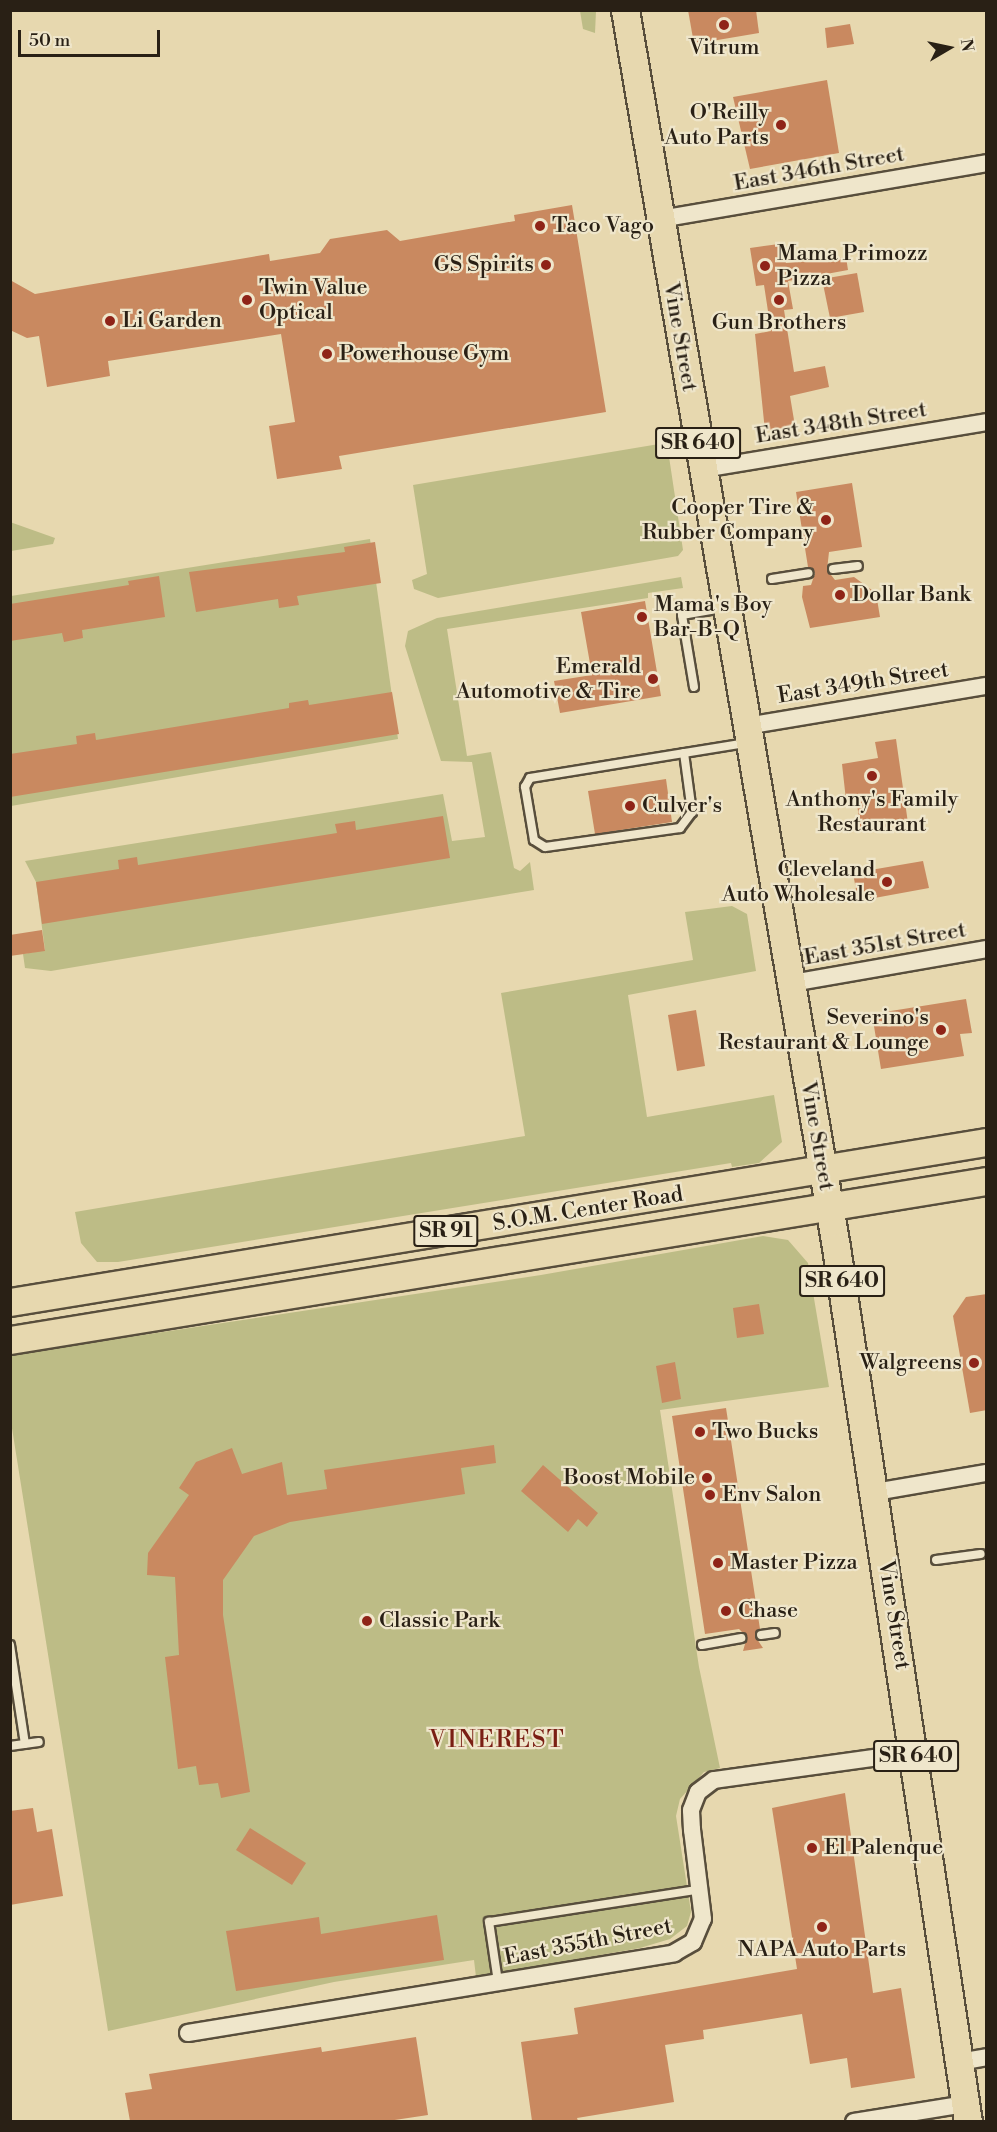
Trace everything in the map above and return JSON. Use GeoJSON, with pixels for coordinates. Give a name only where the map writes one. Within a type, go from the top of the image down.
{"type":"FeatureCollection","features":[{"type":"Feature","properties":{"kind":"main road","name":"Vine Street"},"geometry":{"type":"LineString","coordinates":[[626,10],[747,734],[830,1208],[916,1752],[967,2113]]}},
{"type":"Feature","properties":{"kind":"main road","name":"S.O.M. Center Road"},"geometry":{"type":"LineString","coordinates":[[10,1302],[987,1142]]}},
{"type":"Feature","properties":{"kind":"main road","name":"S.O.M. Center Road"},"geometry":{"type":"LineString","coordinates":[[10,1340],[987,1181]]}},
{"type":"Feature","properties":{"kind":"street","name":"East 346th Street"},"geometry":{"type":"LineString","coordinates":[[660,219],[987,163]]}},
{"type":"Feature","properties":{"kind":"street","name":"East 348th Street"},"geometry":{"type":"LineString","coordinates":[[703,469],[987,422]]}},
{"type":"Feature","properties":{"kind":"street","name":"East 349th Street"},"geometry":{"type":"LineString","coordinates":[[747,734],[987,686]]}},
{"type":"Feature","properties":{"kind":"street","name":"East 351st Street"},"geometry":{"type":"LineString","coordinates":[[792,983],[987,949]]}},
{"type":"Feature","properties":{"kind":"street"},"geometry":{"type":"LineString","coordinates":[[875,1492],[987,1473]]}},
{"type":"Feature","properties":{"kind":"street","name":"East 355th Street"},"geometry":{"type":"LineString","coordinates":[[188,2033],[674,1953],[693,1942],[703,1919],[702,1889],[691,1810],[698,1792],[714,1780],[916,1752]]}},
{"type":"Feature","properties":{"kind":"street"},"geometry":{"type":"LineString","coordinates":[[959,2062],[987,2057]]}},
{"type":"Feature","properties":{"kind":"street"},"geometry":{"type":"LineString","coordinates":[[854,2121],[967,2113]]}},
{"type":"Feature","properties":{"kind":"lane"},"geometry":{"type":"LineString","coordinates":[[832,569],[858,566]]}},
{"type":"Feature","properties":{"kind":"lane"},"geometry":{"type":"LineString","coordinates":[[772,579],[809,573]]}},
{"type":"Feature","properties":{"kind":"lane"},"geometry":{"type":"LineString","coordinates":[[694,687],[682,615],[726,607]]}},
{"type":"Feature","properties":{"kind":"lane"},"geometry":{"type":"LineString","coordinates":[[684,753],[692,812],[680,828],[545,847],[534,840],[525,788],[530,778],[684,753],[747,734]]}},
{"type":"Feature","properties":{"kind":"lane"},"geometry":{"type":"LineString","coordinates":[[936,1560],[981,1554]]}},
{"type":"Feature","properties":{"kind":"lane"},"geometry":{"type":"LineString","coordinates":[[761,1635],[775,1633]]}},
{"type":"Feature","properties":{"kind":"lane"},"geometry":{"type":"LineString","coordinates":[[702,1645],[741,1638]]}},
{"type":"Feature","properties":{"kind":"lane"},"geometry":{"type":"LineString","coordinates":[[10,1645],[25,1744]]}},
{"type":"Feature","properties":{"kind":"lane"},"geometry":{"type":"LineString","coordinates":[[10,1746],[39,1742]]}},
{"type":"Feature","properties":{"kind":"lane"},"geometry":{"type":"LineString","coordinates":[[498,1982],[489,1922],[702,1889]]}},
{"type":"Feature","properties":{"kind":"shaded area"},"geometry":{"type":"Polygon","coordinates":[[[580,11],[596,11],[595,33],[583,29],[580,11]]]}},
{"type":"Feature","properties":{"kind":"shaded area"},"geometry":{"type":"Polygon","coordinates":[[[659,444],[668,450],[683,550],[678,556],[438,598],[414,589],[412,580],[427,574],[413,485],[659,444]]]}},
{"type":"Feature","properties":{"kind":"shaded area"},"geometry":{"type":"Polygon","coordinates":[[[10,522],[55,538],[53,544],[11,551],[10,522]]]}},
{"type":"Feature","properties":{"kind":"shaded area"},"geometry":{"type":"Polygon","coordinates":[[[370,539],[398,739],[11,806],[11,596],[370,539]]]}},
{"type":"Feature","properties":{"kind":"shaded area"},"geometry":{"type":"Polygon","coordinates":[[[681,577],[683,588],[648,593],[648,598],[447,629],[467,756],[491,752],[514,868],[520,871],[530,862],[534,890],[51,971],[25,968],[23,954],[45,950],[36,882],[25,861],[443,794],[452,841],[485,837],[472,762],[441,761],[405,646],[408,631],[437,618],[681,577]]]}},
{"type":"Feature","properties":{"kind":"shaded area"},"geometry":{"type":"Polygon","coordinates":[[[732,906],[747,914],[756,971],[628,995],[647,1117],[774,1095],[782,1142],[759,1163],[732,1167],[731,1163],[118,1262],[97,1262],[81,1243],[75,1212],[525,1136],[501,993],[693,960],[685,912],[732,906]]]}},
{"type":"Feature","properties":{"kind":"shaded area","name":"Classic Park"},"geometry":{"type":"Polygon","coordinates":[[[763,1236],[788,1240],[808,1263],[829,1387],[660,1410],[699,1667],[720,1768],[704,1772],[680,1799],[676,1816],[691,1912],[687,1926],[670,1939],[640,1948],[476,1977],[474,1960],[334,1982],[108,2031],[11,1422],[10,1355],[541,1275],[763,1236]]]}},
{"type":"Feature","properties":{"kind":"building"},"geometry":{"type":"Polygon","coordinates":[[[688,10],[756,10],[759,33],[694,44],[688,10]]]}},
{"type":"Feature","properties":{"kind":"building"},"geometry":{"type":"Polygon","coordinates":[[[850,24],[854,44],[827,48],[825,28],[850,24]]]}},
{"type":"Feature","properties":{"kind":"building"},"geometry":{"type":"Polygon","coordinates":[[[827,80],[839,153],[750,169],[733,97],[827,80]]]}},
{"type":"Feature","properties":{"kind":"building"},"geometry":{"type":"Polygon","coordinates":[[[572,205],[606,412],[339,456],[342,469],[277,479],[269,426],[295,422],[281,334],[108,361],[110,376],[47,387],[39,336],[27,338],[10,330],[10,280],[35,294],[269,254],[270,261],[320,253],[330,239],[387,230],[400,241],[515,221],[514,215],[572,205]]]}},
{"type":"Feature","properties":{"kind":"building"},"geometry":{"type":"Polygon","coordinates":[[[779,244],[786,263],[846,257],[848,270],[788,281],[793,309],[784,310],[794,372],[825,366],[829,387],[790,396],[795,426],[765,431],[755,334],[771,331],[764,285],[756,286],[750,248],[779,244]]]}},
{"type":"Feature","properties":{"kind":"building"},"geometry":{"type":"Polygon","coordinates":[[[857,273],[864,312],[830,318],[822,279],[857,273]]]}},
{"type":"Feature","properties":{"kind":"building"},"geometry":{"type":"Polygon","coordinates":[[[852,483],[862,547],[829,552],[827,570],[835,580],[854,577],[876,593],[880,617],[810,628],[802,597],[803,586],[811,585],[815,573],[808,567],[796,492],[852,483]]]}},
{"type":"Feature","properties":{"kind":"building"},"geometry":{"type":"Polygon","coordinates":[[[375,542],[381,583],[297,596],[299,605],[279,608],[278,599],[196,612],[189,572],[345,552],[344,547],[375,542]]]}},
{"type":"Feature","properties":{"kind":"building"},"geometry":{"type":"Polygon","coordinates":[[[159,576],[165,617],[82,630],[83,638],[64,642],[62,633],[10,641],[10,604],[129,585],[128,581],[159,576]]]}},
{"type":"Feature","properties":{"kind":"building"},"geometry":{"type":"Polygon","coordinates":[[[645,601],[661,696],[560,713],[554,681],[592,675],[581,612],[645,601]]]}},
{"type":"Feature","properties":{"kind":"building"},"geometry":{"type":"Polygon","coordinates":[[[392,692],[399,734],[10,797],[10,754],[77,744],[76,736],[95,733],[96,740],[289,708],[289,703],[308,700],[309,705],[392,692]]]}},
{"type":"Feature","properties":{"kind":"building"},"geometry":{"type":"Polygon","coordinates":[[[896,739],[908,823],[861,831],[856,798],[846,800],[842,764],[878,758],[875,742],[896,739]]]}},
{"type":"Feature","properties":{"kind":"building","name":"Culver's"},"geometry":{"type":"Polygon","coordinates":[[[666,779],[672,822],[595,834],[588,791],[666,779]]]}},
{"type":"Feature","properties":{"kind":"building"},"geometry":{"type":"Polygon","coordinates":[[[443,816],[450,858],[42,924],[36,882],[119,869],[118,860],[137,857],[138,865],[337,833],[335,824],[355,821],[356,830],[443,816]]]}},
{"type":"Feature","properties":{"kind":"building"},"geometry":{"type":"Polygon","coordinates":[[[923,861],[929,888],[858,901],[853,873],[923,861]]]}},
{"type":"Feature","properties":{"kind":"building"},"geometry":{"type":"Polygon","coordinates":[[[42,930],[45,951],[10,956],[10,935],[42,930]]]}},
{"type":"Feature","properties":{"kind":"building"},"geometry":{"type":"Polygon","coordinates":[[[966,999],[972,1033],[960,1034],[964,1056],[881,1069],[872,1014],[966,999]]]}},
{"type":"Feature","properties":{"kind":"building"},"geometry":{"type":"Polygon","coordinates":[[[696,1010],[705,1066],[677,1071],[668,1015],[696,1010]]]}},
{"type":"Feature","properties":{"kind":"building","name":"Walgreens"},"geometry":{"type":"Polygon","coordinates":[[[987,1294],[987,1410],[970,1413],[953,1316],[966,1297],[987,1294]]]}},
{"type":"Feature","properties":{"kind":"building"},"geometry":{"type":"Polygon","coordinates":[[[759,1304],[764,1334],[737,1338],[733,1308],[759,1304]]]}},
{"type":"Feature","properties":{"kind":"building"},"geometry":{"type":"Polygon","coordinates":[[[675,1362],[681,1399],[662,1403],[656,1366],[675,1362]]]}},
{"type":"Feature","properties":{"kind":"building"},"geometry":{"type":"Polygon","coordinates":[[[726,1408],[760,1629],[755,1636],[763,1648],[743,1651],[747,1637],[739,1629],[705,1634],[672,1416],[726,1408]]]}},
{"type":"Feature","properties":{"kind":"building"},"geometry":{"type":"Polygon","coordinates":[[[494,1445],[496,1463],[461,1468],[465,1494],[290,1522],[254,1536],[223,1580],[223,1615],[250,1792],[221,1798],[218,1783],[199,1785],[196,1766],[178,1769],[165,1657],[179,1655],[175,1577],[147,1575],[148,1553],[189,1495],[179,1488],[196,1462],[232,1448],[242,1474],[282,1462],[287,1495],[327,1489],[324,1470],[494,1445]]]}},
{"type":"Feature","properties":{"kind":"building"},"geometry":{"type":"Polygon","coordinates":[[[543,1465],[598,1513],[587,1527],[578,1519],[568,1532],[521,1491],[543,1465]]]}},
{"type":"Feature","properties":{"kind":"building"},"geometry":{"type":"Polygon","coordinates":[[[845,1793],[873,1993],[901,1988],[915,2078],[851,2088],[847,2058],[810,2064],[802,2014],[703,2030],[704,2039],[665,2045],[674,2102],[577,2118],[578,2121],[532,2121],[521,2042],[578,2034],[574,2008],[797,1969],[772,1808],[845,1793]]]}},
{"type":"Feature","properties":{"kind":"building"},"geometry":{"type":"Polygon","coordinates":[[[33,1808],[37,1832],[52,1829],[63,1896],[10,1905],[10,1811],[33,1808]]]}},
{"type":"Feature","properties":{"kind":"building"},"geometry":{"type":"Polygon","coordinates":[[[250,1828],[306,1863],[292,1885],[236,1850],[250,1828]]]}},
{"type":"Feature","properties":{"kind":"building"},"geometry":{"type":"Polygon","coordinates":[[[437,1915],[444,1960],[236,1991],[226,1931],[319,1917],[321,1934],[437,1915]]]}},
{"type":"Feature","properties":{"kind":"building"},"geometry":{"type":"Polygon","coordinates":[[[416,2037],[428,2115],[388,2121],[130,2121],[125,2093],[152,2089],[149,2074],[321,2047],[322,2052],[416,2037]]]}},
{"type":"Feature","properties":{"kind":"place","name":"Vitrum"},"geometry":{"type":"Point","coordinates":[724,25]}},
{"type":"Feature","properties":{"kind":"place","name":"O'Reilly Auto Parts"},"geometry":{"type":"Point","coordinates":[781,125]}},
{"type":"Feature","properties":{"kind":"place","name":"Taco Vago"},"geometry":{"type":"Point","coordinates":[540,226]}},
{"type":"Feature","properties":{"kind":"place","name":"GS Spirits"},"geometry":{"type":"Point","coordinates":[546,265]}},
{"type":"Feature","properties":{"kind":"place","name":"Mama Primozz Pizza"},"geometry":{"type":"Point","coordinates":[765,266]}},
{"type":"Feature","properties":{"kind":"place","name":"Twin Value Optical"},"geometry":{"type":"Point","coordinates":[247,300]}},
{"type":"Feature","properties":{"kind":"place","name":"Gun Brothers"},"geometry":{"type":"Point","coordinates":[779,300]}},
{"type":"Feature","properties":{"kind":"place","name":"Li Garden"},"geometry":{"type":"Point","coordinates":[110,321]}},
{"type":"Feature","properties":{"kind":"place","name":"Powerhouse Gym"},"geometry":{"type":"Point","coordinates":[327,354]}},
{"type":"Feature","properties":{"kind":"place","name":"Cooper Tire & Rubber Company"},"geometry":{"type":"Point","coordinates":[826,520]}},
{"type":"Feature","properties":{"kind":"place","name":"Dollar Bank"},"geometry":{"type":"Point","coordinates":[840,595]}},
{"type":"Feature","properties":{"kind":"place","name":"Mama's Boy Bar-B-Q"},"geometry":{"type":"Point","coordinates":[642,617]}},
{"type":"Feature","properties":{"kind":"place","name":"Emerald Automotive & Tire"},"geometry":{"type":"Point","coordinates":[653,679]}},
{"type":"Feature","properties":{"kind":"place","name":"Anthony's Family Restaurant"},"geometry":{"type":"Point","coordinates":[872,776]}},
{"type":"Feature","properties":{"kind":"place","name":"Culver's"},"geometry":{"type":"Point","coordinates":[630,806]}},
{"type":"Feature","properties":{"kind":"place","name":"Cleveland Auto Wholesale"},"geometry":{"type":"Point","coordinates":[887,882]}},
{"type":"Feature","properties":{"kind":"place","name":"Severino's Restaurant & Lounge"},"geometry":{"type":"Point","coordinates":[941,1030]}},
{"type":"Feature","properties":{"kind":"place","name":"Walgreens"},"geometry":{"type":"Point","coordinates":[974,1363]}},
{"type":"Feature","properties":{"kind":"place","name":"Two Bucks"},"geometry":{"type":"Point","coordinates":[700,1432]}},
{"type":"Feature","properties":{"kind":"place","name":"Boost Mobile"},"geometry":{"type":"Point","coordinates":[707,1478]}},
{"type":"Feature","properties":{"kind":"place","name":"Env Salon"},"geometry":{"type":"Point","coordinates":[710,1495]}},
{"type":"Feature","properties":{"kind":"place","name":"Master Pizza"},"geometry":{"type":"Point","coordinates":[718,1563]}},
{"type":"Feature","properties":{"kind":"place","name":"Chase"},"geometry":{"type":"Point","coordinates":[726,1611]}},
{"type":"Feature","properties":{"kind":"place","name":"Classic Park"},"geometry":{"type":"Point","coordinates":[367,1621]}},
{"type":"Feature","properties":{"kind":"place","name":"El Palenque"},"geometry":{"type":"Point","coordinates":[812,1848]}},
{"type":"Feature","properties":{"kind":"place","name":"NAPA Auto Parts"},"geometry":{"type":"Point","coordinates":[822,1927]}},
{"type":"Feature","properties":{"kind":"district","name":"VINEREST"},"geometry":{"type":"Point","coordinates":[497,1741]}}]}
